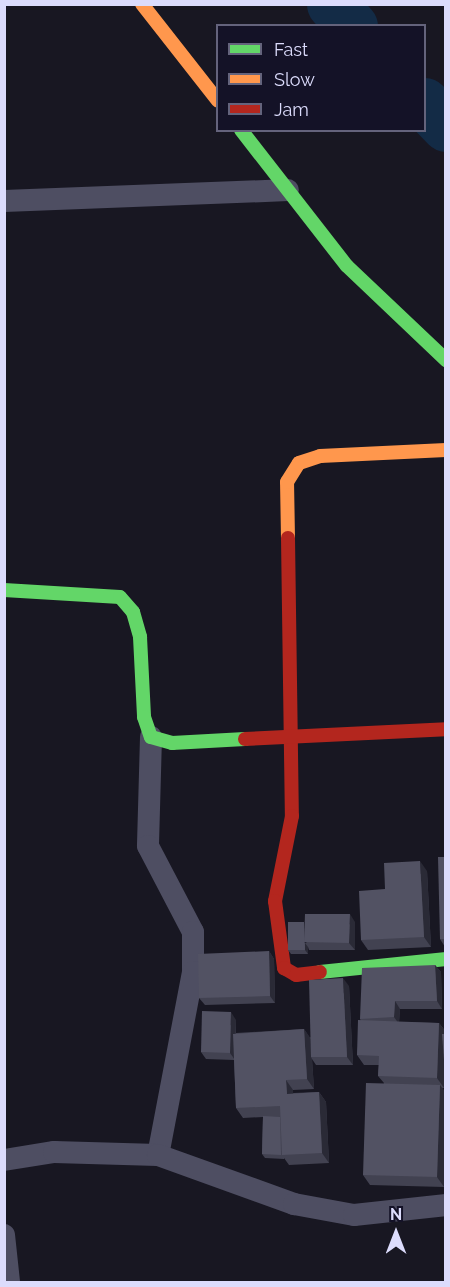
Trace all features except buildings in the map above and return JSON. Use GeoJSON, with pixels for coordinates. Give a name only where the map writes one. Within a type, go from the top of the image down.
{"type":"FeatureCollection","features":[{"type":"Feature","properties":{"kind":"street"},"geometry":{"type":"LineString","coordinates":[[142,4],[216,97]]}},
{"type":"Feature","properties":{"kind":"street"},"geometry":{"type":"LineString","coordinates":[[243,132],[347,266],[446,360]]}},
{"type":"Feature","properties":{"kind":"street"},"geometry":{"type":"LineString","coordinates":[[4,201],[288,190]]}},
{"type":"Feature","properties":{"kind":"street"},"geometry":{"type":"LineString","coordinates":[[446,450],[320,456],[299,463],[286,482],[288,737],[292,816],[275,901],[284,968],[314,974],[446,959]]}},
{"type":"Feature","properties":{"kind":"street"},"geometry":{"type":"LineString","coordinates":[[4,590],[120,597],[133,612],[140,637],[144,717],[152,737],[148,846],[193,932],[193,972],[158,1155]]}},
{"type":"Feature","properties":{"kind":"street"},"geometry":{"type":"LineString","coordinates":[[152,737],[172,743],[446,729]]}},
{"type":"Feature","properties":{"kind":"street"},"geometry":{"type":"LineString","coordinates":[[4,1160],[54,1152],[158,1155],[294,1204],[354,1215],[446,1205]]}},
{"type":"Feature","properties":{"kind":"street"},"geometry":{"type":"LineString","coordinates":[[4,1235],[9,1282]]}},
{"type":"Feature","properties":{"kind":"waterway"},"geometry":{"type":"LineString","coordinates":[[332,4],[350,24]]}},
{"type":"Feature","properties":{"kind":"waterway"},"geometry":{"type":"LineString","coordinates":[[426,105],[446,126]]}},
{"type":"Feature","properties":{"kind":"traffic: fast"},"geometry":{"type":"LineString","coordinates":[[243,132],[347,266],[446,360]]}},
{"type":"Feature","properties":{"kind":"traffic: fast"},"geometry":{"type":"LineString","coordinates":[[4,590],[120,597],[133,612],[140,637],[144,717],[151,737],[172,743],[245,739]]}},
{"type":"Feature","properties":{"kind":"traffic: fast"},"geometry":{"type":"LineString","coordinates":[[320,972],[446,959]]}},
{"type":"Feature","properties":{"kind":"traffic: slow"},"geometry":{"type":"LineString","coordinates":[[142,4],[216,98]]}},
{"type":"Feature","properties":{"kind":"traffic: slow"},"geometry":{"type":"LineString","coordinates":[[288,538],[287,482],[299,463],[320,456],[446,450]]}},
{"type":"Feature","properties":{"kind":"traffic: jam"},"geometry":{"type":"LineString","coordinates":[[288,538],[292,816],[275,901],[284,968],[296,975],[320,972]]}},
{"type":"Feature","properties":{"kind":"traffic: jam"},"geometry":{"type":"LineString","coordinates":[[245,739],[446,729]]}}]}
